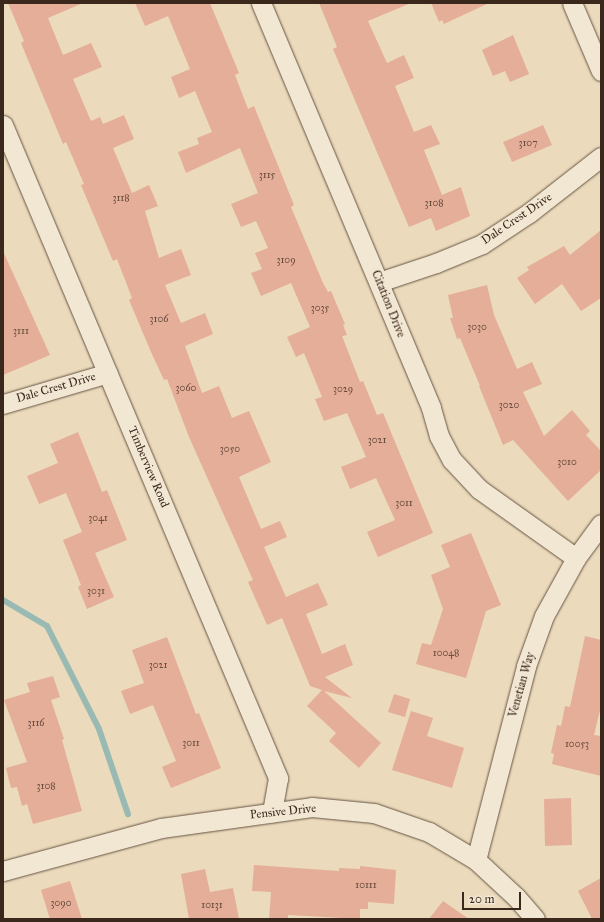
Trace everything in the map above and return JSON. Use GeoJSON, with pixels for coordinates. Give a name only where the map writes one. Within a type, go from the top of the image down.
{"type":"FeatureCollection","features":[{"type":"Feature","properties":{"kind":"street","name":"Citation Drive"},"geometry":{"type":"LineString","coordinates":[[261,3],[431,408],[439,436],[452,460],[480,489],[576,558]]}},
{"type":"Feature","properties":{"kind":"street"},"geometry":{"type":"LineString","coordinates":[[572,3],[601,71]]}},
{"type":"Feature","properties":{"kind":"street","name":"Timberview Road"},"geometry":{"type":"LineString","coordinates":[[3,125],[278,778],[272,812]]}},
{"type":"Feature","properties":{"kind":"street","name":"Dale Crest Drive"},"geometry":{"type":"LineString","coordinates":[[379,282],[436,263],[482,244],[528,213],[601,157]]}},
{"type":"Feature","properties":{"kind":"street","name":"Dale Crest Drive"},"geometry":{"type":"LineString","coordinates":[[3,404],[108,373]]}},
{"type":"Feature","properties":{"kind":"street","name":"Venetian Way"},"geometry":{"type":"LineString","coordinates":[[476,860],[526,666],[544,616],[576,558],[601,524]]}},
{"type":"Feature","properties":{"kind":"street","name":"Pensive Drive"},"geometry":{"type":"LineString","coordinates":[[3,871],[161,828],[312,807],[374,813],[429,832],[476,860],[516,897],[534,919]]}},
{"type":"Feature","properties":{"kind":"building"},"geometry":{"type":"Polygon","coordinates":[[[8,3],[83,3],[48,18],[63,55],[91,43],[102,67],[73,79],[91,121],[100,117],[103,124],[124,115],[134,139],[113,148],[132,193],[149,185],[158,206],[145,211],[159,258],[181,249],[191,275],[165,285],[181,323],[205,313],[213,334],[185,346],[202,393],[219,386],[232,418],[249,411],[271,462],[239,477],[261,529],[280,521],[287,537],[264,547],[286,597],[318,583],[328,605],[306,614],[322,654],[345,644],[353,665],[325,677],[352,698],[324,691],[381,743],[359,768],[329,741],[336,733],[307,706],[322,690],[310,686],[282,618],[267,625],[248,582],[253,580],[189,437],[167,379],[164,380],[151,352],[129,300],[132,298],[117,259],[113,261],[81,185],[84,184],[66,142],[63,144],[21,43],[24,41],[8,3]]]}},
{"type":"Feature","properties":{"kind":"building"},"geometry":{"type":"Polygon","coordinates":[[[135,3],[210,3],[239,73],[235,75],[248,109],[254,106],[294,205],[291,207],[323,283],[328,292],[331,291],[345,324],[343,325],[347,335],[342,336],[360,382],[363,381],[377,415],[383,413],[433,533],[378,557],[367,532],[395,520],[376,478],[350,489],[341,467],[366,457],[347,413],[324,421],[315,399],[322,397],[304,353],[296,357],[287,337],[310,327],[291,283],[261,296],[251,273],[262,269],[255,253],[268,248],[256,221],[241,227],[231,204],[258,193],[240,148],[186,173],[178,152],[199,144],[197,138],[212,132],[195,91],[179,98],[171,77],[190,69],[168,16],[145,26],[135,3]]]}},
{"type":"Feature","properties":{"kind":"building"},"geometry":{"type":"Polygon","coordinates":[[[319,3],[411,3],[368,21],[387,63],[404,55],[414,78],[395,86],[414,132],[431,125],[440,144],[424,150],[442,195],[461,187],[470,216],[436,231],[431,218],[409,227],[333,49],[337,47],[319,3]]]}},
{"type":"Feature","properties":{"kind":"building"},"geometry":{"type":"Polygon","coordinates":[[[431,3],[489,3],[444,24],[442,20],[439,22],[431,3]]]}},
{"type":"Feature","properties":{"kind":"building"},"geometry":{"type":"Polygon","coordinates":[[[513,35],[529,74],[510,82],[505,71],[493,76],[482,50],[513,35]]]}},
{"type":"Feature","properties":{"kind":"building"},"geometry":{"type":"Polygon","coordinates":[[[543,125],[552,145],[512,162],[503,142],[543,125]]]}},
{"type":"Feature","properties":{"kind":"building"},"geometry":{"type":"Polygon","coordinates":[[[601,230],[601,298],[581,311],[562,284],[535,304],[517,278],[529,270],[527,267],[564,246],[570,255],[601,230]]]}},
{"type":"Feature","properties":{"kind":"building"},"geometry":{"type":"Polygon","coordinates":[[[3,251],[50,355],[3,375],[3,251]]]}},
{"type":"Feature","properties":{"kind":"building"},"geometry":{"type":"Polygon","coordinates":[[[487,285],[494,315],[517,369],[532,362],[542,384],[523,392],[544,436],[572,410],[590,431],[586,435],[601,451],[601,470],[568,501],[513,440],[503,445],[460,338],[457,339],[450,318],[453,318],[448,295],[487,285]]]}},
{"type":"Feature","properties":{"kind":"building"},"geometry":{"type":"Polygon","coordinates":[[[78,432],[102,492],[107,490],[127,540],[95,553],[114,597],[87,609],[78,587],[81,585],[63,540],[82,532],[66,493],[39,504],[27,476],[58,463],[50,444],[78,432]]]}},
{"type":"Feature","properties":{"kind":"building"},"geometry":{"type":"Polygon","coordinates":[[[471,533],[501,605],[486,611],[466,678],[416,664],[422,643],[431,645],[443,609],[431,575],[450,567],[441,545],[471,533]]]}},
{"type":"Feature","properties":{"kind":"building"},"geometry":{"type":"Polygon","coordinates":[[[585,636],[601,640],[601,706],[594,735],[601,736],[601,776],[552,764],[554,754],[551,753],[557,725],[561,726],[565,706],[570,707],[585,636]]]}},
{"type":"Feature","properties":{"kind":"building"},"geometry":{"type":"Polygon","coordinates":[[[167,637],[196,714],[199,713],[221,768],[171,788],[162,767],[176,761],[153,705],[130,714],[121,691],[144,683],[132,650],[167,637]]]}},
{"type":"Feature","properties":{"kind":"building"},"geometry":{"type":"Polygon","coordinates":[[[53,676],[60,697],[51,700],[64,739],[62,740],[82,811],[33,824],[27,804],[22,806],[17,787],[11,788],[6,768],[27,762],[4,700],[30,692],[27,683],[53,676]]]}},
{"type":"Feature","properties":{"kind":"building"},"geometry":{"type":"Polygon","coordinates":[[[394,694],[410,699],[405,717],[388,712],[394,694]]]}},
{"type":"Feature","properties":{"kind":"building"},"geometry":{"type":"Polygon","coordinates":[[[411,711],[433,718],[427,736],[464,748],[452,788],[392,770],[411,711]]]}},
{"type":"Feature","properties":{"kind":"building"},"geometry":{"type":"Polygon","coordinates":[[[571,798],[572,845],[545,846],[544,799],[571,798]]]}},
{"type":"Feature","properties":{"kind":"building"},"geometry":{"type":"Polygon","coordinates":[[[254,865],[339,871],[339,868],[360,869],[360,866],[396,870],[394,904],[368,902],[368,909],[360,909],[360,919],[288,915],[288,919],[269,919],[271,892],[252,891],[254,865]]]}},
{"type":"Feature","properties":{"kind":"building"},"geometry":{"type":"Polygon","coordinates":[[[205,869],[210,892],[233,888],[239,919],[189,919],[181,874],[205,869]]]}},
{"type":"Feature","properties":{"kind":"building"},"geometry":{"type":"Polygon","coordinates":[[[601,878],[601,919],[592,919],[578,891],[601,878]]]}},
{"type":"Feature","properties":{"kind":"building"},"geometry":{"type":"Polygon","coordinates":[[[70,881],[82,919],[50,919],[41,890],[70,881]]]}},
{"type":"Feature","properties":{"kind":"building"},"geometry":{"type":"Polygon","coordinates":[[[443,901],[469,919],[429,919],[443,901]]]}},
{"type":"Feature","properties":{"kind":"waterway"},"geometry":{"type":"LineString","coordinates":[[3,600],[47,626],[99,729],[128,814]]}}]}
